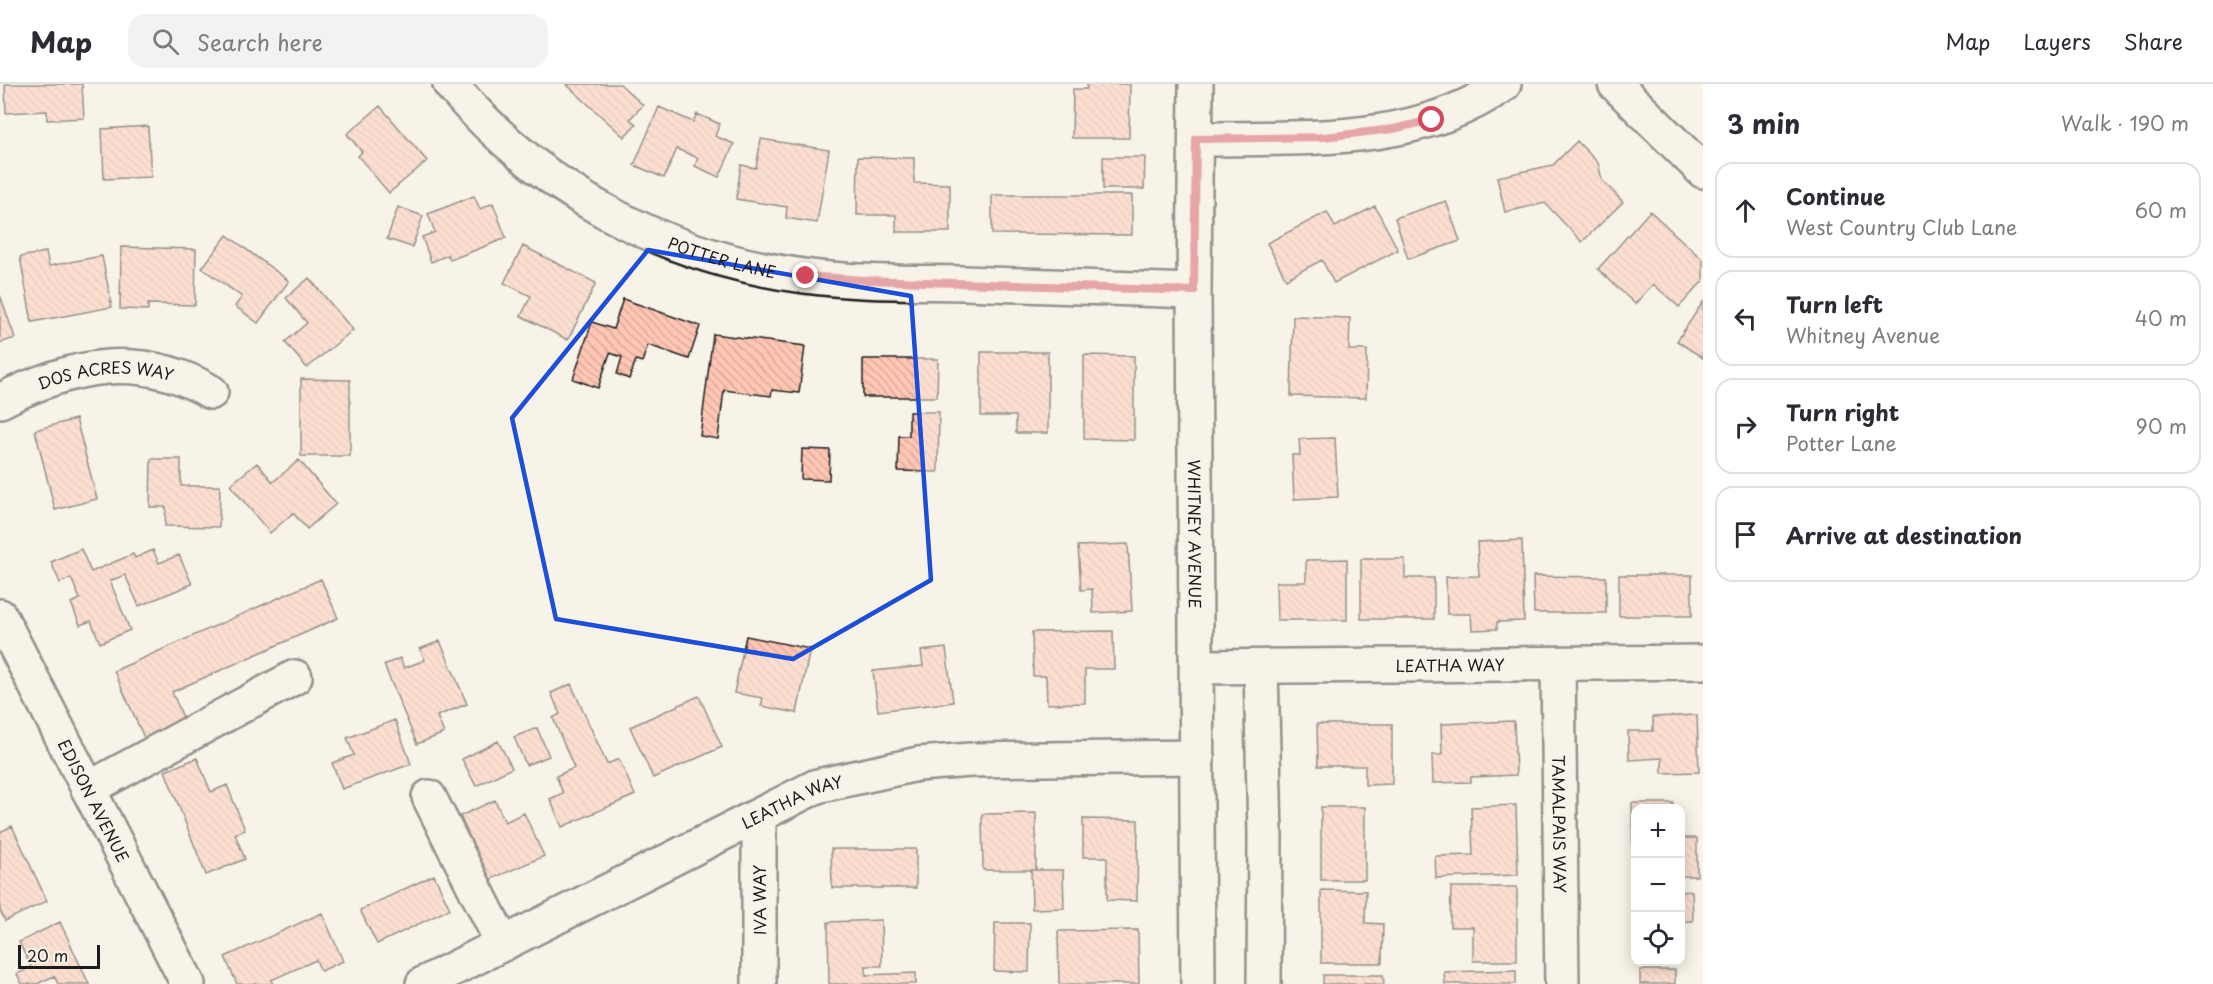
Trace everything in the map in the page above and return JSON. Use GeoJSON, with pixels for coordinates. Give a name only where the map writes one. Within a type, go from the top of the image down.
{"type":"FeatureCollection","features":[{"type":"Feature","properties":{"kind":"street","name":"POTTER LANE"},"geometry":{"type":"LineString","coordinates":[[450,84],[470,108],[512,148],[557,183],[606,213],[658,238],[750,267],[806,276],[864,280],[1194,291]]}},
{"type":"Feature","properties":{"kind":"street","name":"WHITNEY AVENUE"},"geometry":{"type":"LineString","coordinates":[[1196,84],[1194,291],[1198,667],[1198,984]]}},
{"type":"Feature","properties":{"kind":"street"},"geometry":{"type":"LineString","coordinates":[[1196,139],[1324,137],[1393,129],[1432,120],[1487,96],[1504,84]]}},
{"type":"Feature","properties":{"kind":"street"},"geometry":{"type":"LineString","coordinates":[[1615,84],[1703,171]]}},
{"type":"Feature","properties":{"kind":"street","name":"DOS ACRES WAY"},"geometry":{"type":"LineString","coordinates":[[0,400],[44,381],[109,366],[141,367],[172,373],[211,392]]}},
{"type":"Feature","properties":{"kind":"street","name":"EDISON AVENUE"},"geometry":{"type":"LineString","coordinates":[[0,616],[188,984]]}},
{"type":"Feature","properties":{"kind":"street","name":"LEATHA WAY"},"geometry":{"type":"LineString","coordinates":[[1198,667],[1703,662]]}},
{"type":"Feature","properties":{"kind":"street","name":"TAMALPAIS WAY"},"geometry":{"type":"LineString","coordinates":[[1557,663],[1562,984]]}},
{"type":"Feature","properties":{"kind":"street"},"geometry":{"type":"LineString","coordinates":[[1261,666],[1265,835],[1264,984]]}},
{"type":"Feature","properties":{"kind":"street"},"geometry":{"type":"LineString","coordinates":[[88,789],[295,676]]}},
{"type":"Feature","properties":{"kind":"street","name":"LEATHA WAY"},"geometry":{"type":"LineString","coordinates":[[423,984],[817,786],[918,764],[971,760],[1197,757]]}},
{"type":"Feature","properties":{"kind":"street"},"geometry":{"type":"LineString","coordinates":[[429,797],[503,944]]}},
{"type":"Feature","properties":{"kind":"street","name":"IVA WAY"},"geometry":{"type":"LineString","coordinates":[[759,816],[759,984]]}},
{"type":"Feature","properties":{"kind":"highlighted area"},"geometry":{"type":"Polygon","coordinates":[[[648,250],[911,296],[931,580],[793,659],[556,619],[512,418],[648,250]]]}},
{"type":"Feature","properties":{"kind":"building"},"geometry":{"type":"Polygon","coordinates":[[[5,84],[82,84],[84,118],[47,120],[47,111],[6,113],[5,84]]]}},
{"type":"Feature","properties":{"kind":"building"},"geometry":{"type":"Polygon","coordinates":[[[566,84],[620,84],[643,105],[630,119],[636,124],[624,137],[566,84]]]}},
{"type":"Feature","properties":{"kind":"building"},"geometry":{"type":"Polygon","coordinates":[[[1087,84],[1130,84],[1129,138],[1072,138],[1073,89],[1087,89],[1087,84]]]}},
{"type":"Feature","properties":{"kind":"building"},"geometry":{"type":"Polygon","coordinates":[[[380,106],[427,161],[389,193],[358,156],[362,152],[347,134],[380,106]]]}},
{"type":"Feature","properties":{"kind":"building"},"geometry":{"type":"Polygon","coordinates":[[[659,107],[693,122],[697,114],[720,124],[715,136],[734,144],[719,177],[695,166],[698,158],[677,149],[664,178],[634,165],[659,107]]]}},
{"type":"Feature","properties":{"kind":"building"},"geometry":{"type":"Polygon","coordinates":[[[148,126],[151,177],[104,179],[102,129],[148,126]]]}},
{"type":"Feature","properties":{"kind":"building"},"geometry":{"type":"Polygon","coordinates":[[[761,139],[829,150],[817,223],[786,218],[787,207],[736,199],[741,165],[756,168],[761,139]]]}},
{"type":"Feature","properties":{"kind":"building"},"geometry":{"type":"Polygon","coordinates":[[[1577,141],[1598,163],[1602,180],[1623,202],[1582,242],[1545,203],[1505,212],[1497,177],[1553,165],[1577,141]]]}},
{"type":"Feature","properties":{"kind":"building"},"geometry":{"type":"Polygon","coordinates":[[[858,157],[914,158],[914,183],[950,184],[950,232],[896,232],[896,215],[857,215],[858,157]]]}},
{"type":"Feature","properties":{"kind":"building"},"geometry":{"type":"Polygon","coordinates":[[[1103,157],[1145,157],[1144,189],[1103,189],[1103,157]]]}},
{"type":"Feature","properties":{"kind":"building"},"geometry":{"type":"Polygon","coordinates":[[[992,195],[1132,195],[1132,235],[992,234],[992,195]]]}},
{"type":"Feature","properties":{"kind":"building"},"geometry":{"type":"Polygon","coordinates":[[[474,196],[480,209],[493,203],[506,238],[450,260],[448,255],[431,262],[422,237],[435,232],[428,214],[474,196]]]}},
{"type":"Feature","properties":{"kind":"building"},"geometry":{"type":"Polygon","coordinates":[[[1446,201],[1460,241],[1408,259],[1395,218],[1446,201]]]}},
{"type":"Feature","properties":{"kind":"building"},"geometry":{"type":"Polygon","coordinates":[[[1375,206],[1398,250],[1334,283],[1322,260],[1286,279],[1267,243],[1327,212],[1335,227],[1375,206]]]}},
{"type":"Feature","properties":{"kind":"building"},"geometry":{"type":"Polygon","coordinates":[[[398,207],[423,216],[412,247],[387,239],[398,207]]]}},
{"type":"Feature","properties":{"kind":"building"},"geometry":{"type":"Polygon","coordinates":[[[1650,211],[1703,260],[1703,281],[1679,307],[1653,284],[1635,304],[1598,269],[1650,211]]]}},
{"type":"Feature","properties":{"kind":"building"},"geometry":{"type":"Polygon","coordinates":[[[227,235],[289,281],[258,323],[235,306],[242,297],[202,268],[227,235]]]}},
{"type":"Feature","properties":{"kind":"building"},"geometry":{"type":"Polygon","coordinates":[[[523,246],[596,283],[568,340],[521,316],[531,296],[504,283],[523,246]]]}},
{"type":"Feature","properties":{"kind":"building"},"geometry":{"type":"Polygon","coordinates":[[[121,247],[196,249],[195,305],[148,304],[148,310],[120,309],[121,247]]]}},
{"type":"Feature","properties":{"kind":"building"},"geometry":{"type":"Polygon","coordinates":[[[46,252],[49,266],[102,256],[112,307],[32,322],[20,257],[46,252]]]}},
{"type":"Feature","properties":{"kind":"building"},"geometry":{"type":"Polygon","coordinates":[[[309,278],[353,330],[307,368],[285,342],[307,323],[286,298],[309,278]]]}},
{"type":"Feature","properties":{"kind":"building"},"geometry":{"type":"Polygon","coordinates":[[[0,295],[15,338],[0,343],[0,295]]]}},
{"type":"Feature","properties":{"kind":"building"},"geometry":{"type":"Polygon","coordinates":[[[623,299],[700,326],[689,359],[648,345],[642,362],[636,360],[629,379],[617,374],[622,357],[610,353],[598,388],[573,379],[592,322],[613,329],[623,299]]]}},
{"type":"Feature","properties":{"kind":"building"},"geometry":{"type":"Polygon","coordinates":[[[1703,302],[1703,358],[1677,341],[1703,302]]]}},
{"type":"Feature","properties":{"kind":"building"},"geometry":{"type":"Polygon","coordinates":[[[1293,316],[1350,318],[1349,350],[1367,350],[1366,398],[1291,396],[1293,316]]]}},
{"type":"Feature","properties":{"kind":"building"},"geometry":{"type":"Polygon","coordinates":[[[713,334],[805,346],[799,393],[772,390],[771,396],[724,390],[718,439],[700,436],[713,334]]]}},
{"type":"Feature","properties":{"kind":"building"},"geometry":{"type":"Polygon","coordinates":[[[981,352],[1048,352],[1048,433],[1016,433],[1016,416],[981,416],[981,352]]]}},
{"type":"Feature","properties":{"kind":"building"},"geometry":{"type":"Polygon","coordinates":[[[1084,355],[1134,356],[1134,440],[1084,439],[1084,355]]]}},
{"type":"Feature","properties":{"kind":"building"},"geometry":{"type":"Polygon","coordinates":[[[863,359],[938,359],[937,397],[863,397],[863,359]]]}},
{"type":"Feature","properties":{"kind":"building"},"geometry":{"type":"Polygon","coordinates":[[[301,379],[350,380],[350,456],[301,456],[301,379]]]}},
{"type":"Feature","properties":{"kind":"building"},"geometry":{"type":"Polygon","coordinates":[[[909,412],[939,412],[938,472],[898,471],[899,436],[909,436],[909,412]]]}},
{"type":"Feature","properties":{"kind":"building"},"geometry":{"type":"Polygon","coordinates":[[[76,419],[97,499],[55,510],[35,430],[76,419]]]}},
{"type":"Feature","properties":{"kind":"building"},"geometry":{"type":"Polygon","coordinates":[[[1335,438],[1338,497],[1294,499],[1292,455],[1300,455],[1299,439],[1335,438]]]}},
{"type":"Feature","properties":{"kind":"building"},"geometry":{"type":"Polygon","coordinates":[[[802,449],[830,450],[829,480],[801,479],[802,449]]]}},
{"type":"Feature","properties":{"kind":"building"},"geometry":{"type":"Polygon","coordinates":[[[151,459],[181,459],[181,486],[220,486],[219,527],[165,526],[166,507],[150,507],[151,459]]]}},
{"type":"Feature","properties":{"kind":"building"},"geometry":{"type":"Polygon","coordinates":[[[299,460],[336,504],[307,529],[293,513],[270,533],[230,485],[257,463],[273,482],[299,460]]]}},
{"type":"Feature","properties":{"kind":"building"},"geometry":{"type":"Polygon","coordinates":[[[1522,540],[1524,621],[1497,622],[1497,629],[1472,630],[1471,614],[1447,614],[1446,577],[1479,576],[1477,542],[1522,540]]]}},
{"type":"Feature","properties":{"kind":"building"},"geometry":{"type":"Polygon","coordinates":[[[1128,544],[1132,611],[1093,613],[1092,589],[1081,590],[1078,546],[1128,544]]]}},
{"type":"Feature","properties":{"kind":"building"},"geometry":{"type":"Polygon","coordinates":[[[81,549],[91,572],[133,554],[135,558],[153,550],[159,563],[179,555],[192,584],[139,606],[125,575],[110,581],[130,630],[100,643],[91,621],[80,625],[71,603],[80,599],[71,578],[60,583],[51,562],[81,549]]]}},
{"type":"Feature","properties":{"kind":"building"},"geometry":{"type":"Polygon","coordinates":[[[1347,559],[1347,620],[1277,620],[1276,582],[1306,582],[1306,560],[1347,559]]]}},
{"type":"Feature","properties":{"kind":"building"},"geometry":{"type":"Polygon","coordinates":[[[1361,559],[1405,559],[1405,578],[1434,578],[1434,619],[1361,619],[1361,559]]]}},
{"type":"Feature","properties":{"kind":"building"},"geometry":{"type":"Polygon","coordinates":[[[1619,575],[1692,575],[1692,616],[1619,616],[1619,575]]]}},
{"type":"Feature","properties":{"kind":"building"},"geometry":{"type":"Polygon","coordinates":[[[1533,576],[1606,577],[1606,613],[1534,613],[1533,576]]]}},
{"type":"Feature","properties":{"kind":"building"},"geometry":{"type":"Polygon","coordinates":[[[321,579],[338,618],[172,692],[186,724],[146,742],[114,671],[321,579]]]}},
{"type":"Feature","properties":{"kind":"building"},"geometry":{"type":"Polygon","coordinates":[[[1113,631],[1114,669],[1085,669],[1085,703],[1047,704],[1046,676],[1033,676],[1032,632],[1113,631]]]}},
{"type":"Feature","properties":{"kind":"building"},"geometry":{"type":"Polygon","coordinates":[[[746,636],[810,649],[797,713],[761,706],[763,698],[734,693],[746,636]]]}},
{"type":"Feature","properties":{"kind":"building"},"geometry":{"type":"Polygon","coordinates":[[[440,641],[467,704],[437,716],[444,733],[417,744],[384,665],[400,658],[404,668],[425,660],[420,649],[440,641]]]}},
{"type":"Feature","properties":{"kind":"building"},"geometry":{"type":"Polygon","coordinates":[[[946,648],[953,702],[878,711],[873,671],[923,666],[921,651],[946,648]]]}},
{"type":"Feature","properties":{"kind":"building"},"geometry":{"type":"Polygon","coordinates":[[[571,684],[607,764],[619,759],[635,795],[562,827],[550,799],[563,793],[556,776],[574,768],[553,718],[560,714],[551,693],[571,684]]]}},
{"type":"Feature","properties":{"kind":"building"},"geometry":{"type":"Polygon","coordinates":[[[699,696],[722,747],[653,778],[630,727],[699,696]]]}},
{"type":"Feature","properties":{"kind":"building"},"geometry":{"type":"Polygon","coordinates":[[[1697,715],[1699,772],[1662,773],[1662,758],[1629,760],[1628,731],[1653,731],[1653,717],[1697,715]]]}},
{"type":"Feature","properties":{"kind":"building"},"geometry":{"type":"Polygon","coordinates":[[[395,720],[411,764],[342,789],[332,763],[354,755],[347,738],[395,720]]]}},
{"type":"Feature","properties":{"kind":"building"},"geometry":{"type":"Polygon","coordinates":[[[1514,721],[1516,775],[1471,777],[1471,782],[1433,783],[1432,755],[1442,755],[1441,724],[1514,721]]]}},
{"type":"Feature","properties":{"kind":"building"},"geometry":{"type":"Polygon","coordinates":[[[1317,724],[1392,724],[1392,784],[1365,785],[1365,766],[1318,766],[1317,724]]]}},
{"type":"Feature","properties":{"kind":"building"},"geometry":{"type":"Polygon","coordinates":[[[537,728],[549,756],[526,765],[514,737],[537,728]]]}},
{"type":"Feature","properties":{"kind":"building"},"geometry":{"type":"Polygon","coordinates":[[[498,741],[512,768],[476,786],[462,759],[498,741]]]}},
{"type":"Feature","properties":{"kind":"building"},"geometry":{"type":"Polygon","coordinates":[[[197,758],[211,792],[227,785],[245,830],[235,834],[245,859],[206,875],[165,771],[197,758]]]}},
{"type":"Feature","properties":{"kind":"building"},"geometry":{"type":"Polygon","coordinates":[[[495,800],[505,822],[524,813],[544,856],[489,880],[460,816],[495,800]]]}},
{"type":"Feature","properties":{"kind":"building"},"geometry":{"type":"Polygon","coordinates":[[[1632,803],[1673,803],[1673,804],[1632,803]]]}},
{"type":"Feature","properties":{"kind":"building"},"geometry":{"type":"Polygon","coordinates":[[[1516,805],[1518,875],[1436,878],[1435,856],[1473,855],[1471,807],[1516,805]]]}},
{"type":"Feature","properties":{"kind":"building"},"geometry":{"type":"Polygon","coordinates":[[[1321,807],[1365,807],[1365,880],[1321,880],[1321,807]]]}},
{"type":"Feature","properties":{"kind":"building"},"geometry":{"type":"Polygon","coordinates":[[[1036,813],[1036,870],[983,870],[982,814],[1036,813]]]}},
{"type":"Feature","properties":{"kind":"building"},"geometry":{"type":"Polygon","coordinates":[[[1083,819],[1138,820],[1137,901],[1107,900],[1107,857],[1083,857],[1083,819]]]}},
{"type":"Feature","properties":{"kind":"building"},"geometry":{"type":"Polygon","coordinates":[[[12,826],[47,901],[5,921],[0,910],[0,832],[12,826]]]}},
{"type":"Feature","properties":{"kind":"building"},"geometry":{"type":"Polygon","coordinates":[[[1685,838],[1697,838],[1697,876],[1685,876],[1685,838]]]}},
{"type":"Feature","properties":{"kind":"building"},"geometry":{"type":"Polygon","coordinates":[[[831,849],[916,849],[916,888],[832,888],[831,849]]]}},
{"type":"Feature","properties":{"kind":"building"},"geometry":{"type":"Polygon","coordinates":[[[1031,870],[1063,870],[1064,908],[1032,909],[1031,870]]]}},
{"type":"Feature","properties":{"kind":"building"},"geometry":{"type":"Polygon","coordinates":[[[434,875],[450,909],[377,944],[360,910],[434,875]]]}},
{"type":"Feature","properties":{"kind":"building"},"geometry":{"type":"Polygon","coordinates":[[[1451,887],[1517,887],[1517,961],[1473,961],[1473,927],[1450,927],[1451,887]]]}},
{"type":"Feature","properties":{"kind":"building"},"geometry":{"type":"Polygon","coordinates":[[[1321,890],[1366,891],[1365,923],[1383,924],[1382,963],[1321,963],[1321,890]]]}},
{"type":"Feature","properties":{"kind":"building"},"geometry":{"type":"Polygon","coordinates":[[[1692,891],[1693,921],[1685,921],[1685,892],[1692,891]]]}},
{"type":"Feature","properties":{"kind":"building"},"geometry":{"type":"Polygon","coordinates":[[[322,913],[343,961],[321,971],[316,960],[271,980],[273,984],[237,984],[225,957],[322,913]]]}},
{"type":"Feature","properties":{"kind":"building"},"geometry":{"type":"Polygon","coordinates":[[[881,920],[882,966],[866,966],[866,975],[916,973],[916,984],[829,984],[828,922],[881,920]]]}},
{"type":"Feature","properties":{"kind":"building"},"geometry":{"type":"Polygon","coordinates":[[[60,922],[89,984],[58,984],[54,976],[37,984],[22,984],[17,974],[31,967],[19,942],[60,922]]]}},
{"type":"Feature","properties":{"kind":"building"},"geometry":{"type":"Polygon","coordinates":[[[995,923],[1030,923],[1029,972],[994,971],[995,923]]]}},
{"type":"Feature","properties":{"kind":"building"},"geometry":{"type":"Polygon","coordinates":[[[1138,930],[1139,984],[1059,984],[1058,931],[1138,930]]]}},
{"type":"Feature","properties":{"kind":"building"},"geometry":{"type":"Polygon","coordinates":[[[1516,970],[1516,984],[1445,984],[1444,972],[1516,970]]]}},
{"type":"Feature","properties":{"kind":"building"},"geometry":{"type":"Polygon","coordinates":[[[1640,970],[1675,970],[1675,984],[1640,984],[1640,970]]]}},
{"type":"Feature","properties":{"kind":"building"},"geometry":{"type":"Polygon","coordinates":[[[1323,975],[1383,975],[1384,984],[1323,984],[1323,975]]]}},
{"type":"Feature","properties":{"kind":"route"},"geometry":{"type":"LineString","coordinates":[[806,276],[1194,291],[1196,139],[1324,137],[1393,129],[1432,120]]}}]}
